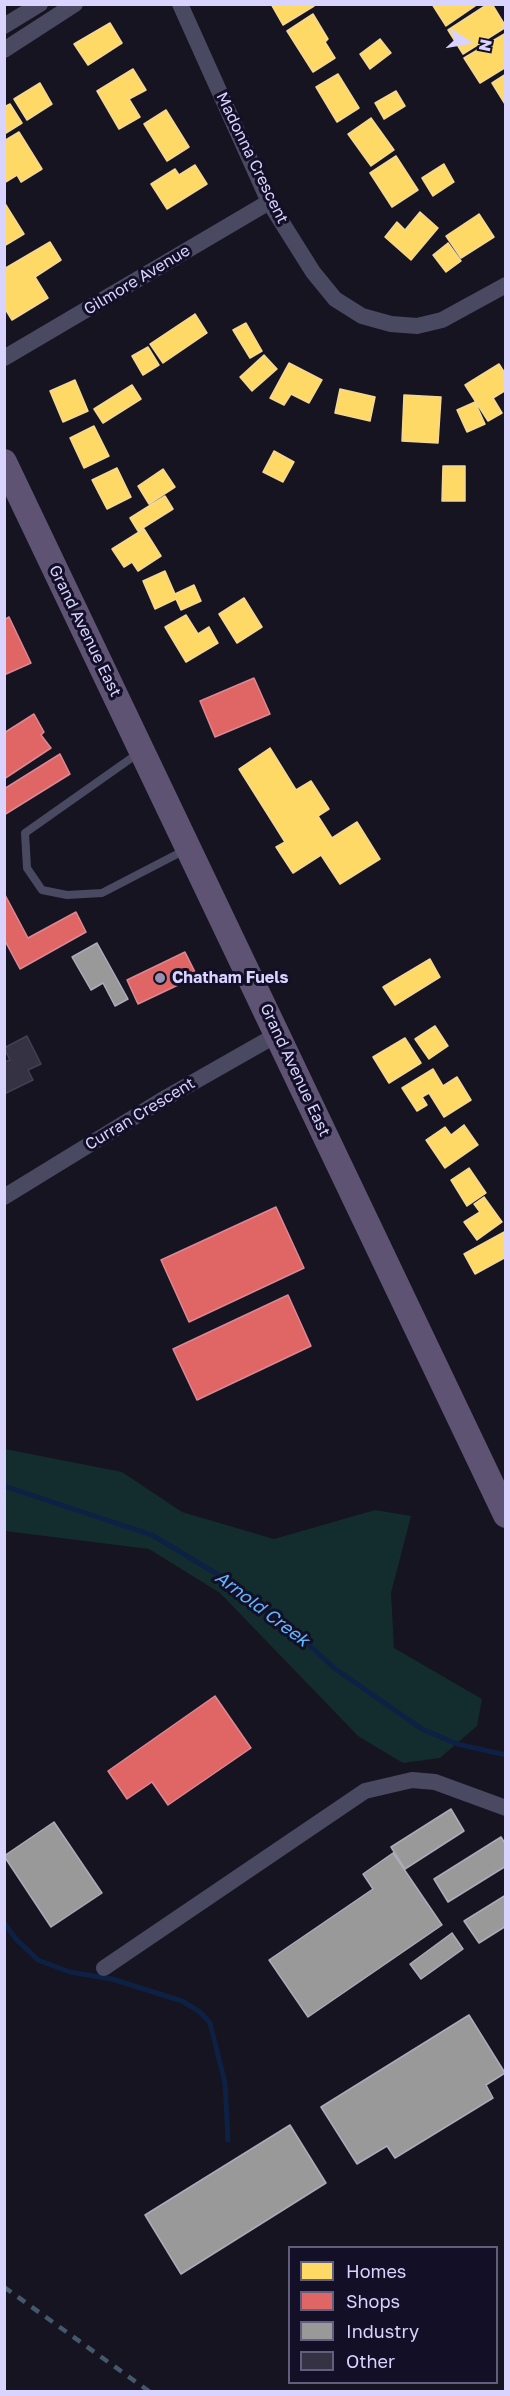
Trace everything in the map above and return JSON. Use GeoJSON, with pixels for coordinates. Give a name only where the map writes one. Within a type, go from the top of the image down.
{"type":"FeatureCollection","features":[{"type":"Feature","properties":{"kind":"main road","name":"Grand Avenue East"},"geometry":{"type":"LineString","coordinates":[[4,462],[506,1515]]}},
{"type":"Feature","properties":{"kind":"street"},"geometry":{"type":"LineString","coordinates":[[4,26],[40,4]]}},
{"type":"Feature","properties":{"kind":"street"},"geometry":{"type":"LineString","coordinates":[[4,50],[75,4]]}},
{"type":"Feature","properties":{"kind":"street","name":"Madonna Crescent"},"geometry":{"type":"LineString","coordinates":[[180,4],[269,202],[313,272],[335,299],[362,316],[391,324],[417,326],[442,320],[506,285]]}},
{"type":"Feature","properties":{"kind":"street","name":"Gilmore Avenue"},"geometry":{"type":"LineString","coordinates":[[4,358],[269,202]]}},
{"type":"Feature","properties":{"kind":"street","name":"Curran Crescent"},"geometry":{"type":"LineString","coordinates":[[4,1197],[162,1100],[278,1034]]}},
{"type":"Feature","properties":{"kind":"street"},"geometry":{"type":"LineString","coordinates":[[104,1968],[365,1791],[412,1780],[435,1782],[506,1808]]}},
{"type":"Feature","properties":{"kind":"lane"},"geometry":{"type":"LineString","coordinates":[[142,750],[25,833],[27,868],[42,890],[67,895],[102,893],[189,848]]}},
{"type":"Feature","properties":{"kind":"green space"},"geometry":{"type":"Polygon","coordinates":[[[5,1449],[122,1472],[182,1512],[274,1539],[375,1510],[411,1516],[391,1593],[394,1648],[482,1699],[477,1726],[440,1758],[403,1763],[358,1736],[220,1593],[149,1549],[5,1531],[5,1449]]]}},
{"type":"Feature","properties":{"kind":"building: Homes"},"geometry":{"type":"Polygon","coordinates":[[[271,4],[313,4],[314,6],[283,25],[271,4]]]}},
{"type":"Feature","properties":{"kind":"building: Homes"},"geometry":{"type":"Polygon","coordinates":[[[432,4],[478,4],[446,26],[432,4]]]}},
{"type":"Feature","properties":{"kind":"building: Homes"},"geometry":{"type":"Polygon","coordinates":[[[488,4],[492,4],[506,27],[463,54],[448,30],[488,4]]]}},
{"type":"Feature","properties":{"kind":"building: Homes"},"geometry":{"type":"Polygon","coordinates":[[[313,14],[328,39],[325,42],[335,58],[313,72],[287,31],[313,14]]]}},
{"type":"Feature","properties":{"kind":"building: Homes"},"geometry":{"type":"Polygon","coordinates":[[[110,23],[122,43],[88,65],[74,44],[110,23]]]}},
{"type":"Feature","properties":{"kind":"building: Homes"},"geometry":{"type":"Polygon","coordinates":[[[506,33],[506,67],[480,83],[464,58],[506,33]]]}},
{"type":"Feature","properties":{"kind":"building: Homes"},"geometry":{"type":"Polygon","coordinates":[[[380,39],[391,53],[370,69],[360,54],[380,39]]]}},
{"type":"Feature","properties":{"kind":"building: Homes"},"geometry":{"type":"Polygon","coordinates":[[[133,69],[146,90],[129,99],[140,117],[119,129],[97,91],[133,69]]]}},
{"type":"Feature","properties":{"kind":"building: Homes"},"geometry":{"type":"Polygon","coordinates":[[[338,74],[359,108],[337,122],[316,87],[338,74]]]}},
{"type":"Feature","properties":{"kind":"building: Homes"},"geometry":{"type":"Polygon","coordinates":[[[506,74],[506,104],[505,104],[492,83],[506,74]]]}},
{"type":"Feature","properties":{"kind":"building: Homes"},"geometry":{"type":"Polygon","coordinates":[[[40,83],[52,104],[27,120],[14,99],[40,83]]]}},
{"type":"Feature","properties":{"kind":"building: Homes"},"geometry":{"type":"Polygon","coordinates":[[[396,91],[405,106],[384,119],[375,103],[396,91]]]}},
{"type":"Feature","properties":{"kind":"building: Homes"},"geometry":{"type":"Polygon","coordinates":[[[10,104],[22,123],[6,133],[4,107],[10,104]]]}},
{"type":"Feature","properties":{"kind":"building: Homes"},"geometry":{"type":"Polygon","coordinates":[[[166,110],[189,147],[167,161],[144,124],[166,110]]]}},
{"type":"Feature","properties":{"kind":"building: Homes"},"geometry":{"type":"Polygon","coordinates":[[[371,118],[394,150],[371,166],[348,134],[371,118]]]}},
{"type":"Feature","properties":{"kind":"building: Homes"},"geometry":{"type":"Polygon","coordinates":[[[19,132],[42,169],[21,182],[17,175],[4,183],[4,141],[19,132]]]}},
{"type":"Feature","properties":{"kind":"building: Homes"},"geometry":{"type":"Polygon","coordinates":[[[396,156],[418,190],[392,207],[370,173],[396,156]]]}},
{"type":"Feature","properties":{"kind":"building: Homes"},"geometry":{"type":"Polygon","coordinates":[[[444,164],[454,182],[433,196],[422,178],[444,164]]]}},
{"type":"Feature","properties":{"kind":"building: Homes"},"geometry":{"type":"Polygon","coordinates":[[[195,165],[207,184],[167,209],[151,184],[175,169],[179,175],[195,165]]]}},
{"type":"Feature","properties":{"kind":"building: Homes"},"geometry":{"type":"Polygon","coordinates":[[[4,202],[24,234],[4,246],[4,202]]]}},
{"type":"Feature","properties":{"kind":"building: Homes"},"geometry":{"type":"Polygon","coordinates":[[[420,212],[438,228],[411,260],[385,237],[397,222],[405,230],[420,212]]]}},
{"type":"Feature","properties":{"kind":"building: Homes"},"geometry":{"type":"Polygon","coordinates":[[[479,214],[494,237],[461,258],[446,236],[479,214]]]}},
{"type":"Feature","properties":{"kind":"building: Homes"},"geometry":{"type":"Polygon","coordinates":[[[50,242],[61,260],[35,277],[48,298],[12,320],[4,307],[4,269],[50,242]]]}},
{"type":"Feature","properties":{"kind":"building: Homes"},"geometry":{"type":"Polygon","coordinates":[[[448,243],[461,261],[446,272],[433,255],[448,243]]]}},
{"type":"Feature","properties":{"kind":"building: Homes"},"geometry":{"type":"Polygon","coordinates":[[[195,314],[207,333],[163,363],[150,344],[195,314]]]}},
{"type":"Feature","properties":{"kind":"building: Homes"},"geometry":{"type":"Polygon","coordinates":[[[246,323],[262,351],[250,358],[233,330],[246,323]]]}},
{"type":"Feature","properties":{"kind":"building: Homes"},"geometry":{"type":"Polygon","coordinates":[[[148,347],[159,365],[143,375],[132,356],[148,347]]]}},
{"type":"Feature","properties":{"kind":"building: Homes"},"geometry":{"type":"Polygon","coordinates":[[[264,355],[277,369],[252,391],[240,377],[264,355]]]}},
{"type":"Feature","properties":{"kind":"building: Homes"},"geometry":{"type":"Polygon","coordinates":[[[289,363],[322,380],[309,403],[291,394],[284,405],[270,398],[289,363]]]}},
{"type":"Feature","properties":{"kind":"building: Homes"},"geometry":{"type":"Polygon","coordinates":[[[499,364],[506,375],[506,390],[493,398],[502,413],[488,421],[465,385],[499,364]]]}},
{"type":"Feature","properties":{"kind":"building: Homes"},"geometry":{"type":"Polygon","coordinates":[[[75,380],[88,411],[63,422],[50,391],[75,380]]]}},
{"type":"Feature","properties":{"kind":"building: Homes"},"geometry":{"type":"Polygon","coordinates":[[[132,385],[141,399],[103,423],[94,409],[132,385]]]}},
{"type":"Feature","properties":{"kind":"building: Homes"},"geometry":{"type":"Polygon","coordinates":[[[340,389],[375,397],[370,421],[335,413],[340,389]]]}},
{"type":"Feature","properties":{"kind":"building: Homes"},"geometry":{"type":"Polygon","coordinates":[[[404,395],[441,397],[438,443],[402,441],[404,395]]]}},
{"type":"Feature","properties":{"kind":"building: Homes"},"geometry":{"type":"Polygon","coordinates":[[[475,402],[485,424],[467,432],[457,410],[475,402]]]}},
{"type":"Feature","properties":{"kind":"building: Homes"},"geometry":{"type":"Polygon","coordinates":[[[94,426],[109,456],[84,468],[70,438],[94,426]]]}},
{"type":"Feature","properties":{"kind":"building: Homes"},"geometry":{"type":"Polygon","coordinates":[[[274,451],[294,462],[283,482],[263,472],[274,451]]]}},
{"type":"Feature","properties":{"kind":"building: Homes"},"geometry":{"type":"Polygon","coordinates":[[[443,466],[465,466],[465,501],[442,501],[443,466]]]}},
{"type":"Feature","properties":{"kind":"building: Homes"},"geometry":{"type":"Polygon","coordinates":[[[117,468],[131,497],[107,509],[92,480],[117,468]]]}},
{"type":"Feature","properties":{"kind":"building: Homes"},"geometry":{"type":"Polygon","coordinates":[[[163,469],[175,487],[149,504],[138,486],[163,469]]]}},
{"type":"Feature","properties":{"kind":"building: Homes"},"geometry":{"type":"Polygon","coordinates":[[[165,496],[173,509],[138,531],[130,518],[165,496]]]}},
{"type":"Feature","properties":{"kind":"building: Homes"},"geometry":{"type":"Polygon","coordinates":[[[144,529],[161,556],[138,571],[132,562],[124,567],[112,549],[144,529]]]}},
{"type":"Feature","properties":{"kind":"building: Homes"},"geometry":{"type":"Polygon","coordinates":[[[165,571],[175,594],[194,585],[201,601],[181,610],[176,599],[155,609],[143,581],[165,571]]]}},
{"type":"Feature","properties":{"kind":"building: Homes"},"geometry":{"type":"Polygon","coordinates":[[[244,598],[262,627],[237,643],[219,614],[244,598]]]}},
{"type":"Feature","properties":{"kind":"building: Homes"},"geometry":{"type":"Polygon","coordinates":[[[186,615],[198,634],[209,627],[218,643],[186,662],[165,627],[186,615]]]}},
{"type":"Feature","properties":{"kind":"building: Homes"},"geometry":{"type":"Polygon","coordinates":[[[270,748],[296,790],[311,781],[329,809],[318,816],[332,838],[357,822],[380,859],[340,884],[321,855],[293,873],[276,847],[285,842],[239,769],[270,748]]]}},
{"type":"Feature","properties":{"kind":"building: Homes"},"geometry":{"type":"Polygon","coordinates":[[[430,959],[440,977],[395,1005],[383,987],[430,959]]]}},
{"type":"Feature","properties":{"kind":"building: Homes"},"geometry":{"type":"Polygon","coordinates":[[[435,1026],[448,1046],[429,1059],[415,1039],[435,1026]]]}},
{"type":"Feature","properties":{"kind":"building: Homes"},"geometry":{"type":"Polygon","coordinates":[[[405,1038],[421,1063],[389,1083],[373,1057],[405,1038]]]}},
{"type":"Feature","properties":{"kind":"building: Homes"},"geometry":{"type":"Polygon","coordinates":[[[433,1069],[443,1086],[457,1077],[471,1100],[444,1117],[429,1093],[422,1097],[427,1105],[417,1111],[402,1088],[433,1069]]]}},
{"type":"Feature","properties":{"kind":"building: Homes"},"geometry":{"type":"Polygon","coordinates":[[[464,1125],[478,1145],[445,1168],[426,1140],[445,1127],[451,1135],[464,1125]]]}},
{"type":"Feature","properties":{"kind":"building: Homes"},"geometry":{"type":"Polygon","coordinates":[[[469,1168],[486,1193],[467,1206],[451,1180],[469,1168]]]}},
{"type":"Feature","properties":{"kind":"building: Homes"},"geometry":{"type":"Polygon","coordinates":[[[484,1197],[502,1222],[477,1240],[464,1222],[480,1212],[474,1204],[484,1197]]]}},
{"type":"Feature","properties":{"kind":"building: Homes"},"geometry":{"type":"Polygon","coordinates":[[[506,1231],[506,1257],[475,1274],[464,1254],[506,1231]]]}},
{"type":"Feature","properties":{"kind":"building: Shops"},"geometry":{"type":"Polygon","coordinates":[[[9,617],[31,663],[4,675],[4,620],[9,617]]]}},
{"type":"Feature","properties":{"kind":"building: Shops"},"geometry":{"type":"Polygon","coordinates":[[[254,678],[270,714],[215,737],[200,701],[254,678]]]}},
{"type":"Feature","properties":{"kind":"building: Shops"},"geometry":{"type":"Polygon","coordinates":[[[34,714],[44,732],[41,735],[51,748],[4,779],[4,733],[34,714]]]}},
{"type":"Feature","properties":{"kind":"building: Shops"},"geometry":{"type":"Polygon","coordinates":[[[60,754],[70,774],[4,815],[4,789],[60,754]]]}},
{"type":"Feature","properties":{"kind":"building: Shops"},"geometry":{"type":"Polygon","coordinates":[[[4,893],[28,938],[76,912],[86,932],[20,969],[4,939],[4,893]]]}},
{"type":"Feature","properties":{"kind":"building: Shops"},"geometry":{"type":"Polygon","coordinates":[[[185,952],[197,976],[138,1004],[127,980],[185,952]]]}},
{"type":"Feature","properties":{"kind":"building: Shops"},"geometry":{"type":"Polygon","coordinates":[[[276,1207],[304,1268],[189,1322],[161,1260],[276,1207]]]}},
{"type":"Feature","properties":{"kind":"building: Shops"},"geometry":{"type":"Polygon","coordinates":[[[288,1295],[311,1346],[197,1400],[173,1349],[288,1295]]]}},
{"type":"Feature","properties":{"kind":"building: Shops"},"geometry":{"type":"Polygon","coordinates":[[[215,1696],[251,1748],[168,1805],[152,1782],[127,1799],[108,1771],[215,1696]]]}},
{"type":"Feature","properties":{"kind":"building: Industry"},"geometry":{"type":"Polygon","coordinates":[[[97,943],[128,999],[115,1006],[103,983],[91,990],[72,957],[97,943]]]}},
{"type":"Feature","properties":{"kind":"building: Industry"},"geometry":{"type":"Polygon","coordinates":[[[451,1809],[464,1831],[405,1869],[391,1847],[451,1809]]]}},
{"type":"Feature","properties":{"kind":"building: Industry"},"geometry":{"type":"Polygon","coordinates":[[[54,1822],[102,1893],[51,1927],[4,1856],[54,1822]]]}},
{"type":"Feature","properties":{"kind":"building: Industry"},"geometry":{"type":"Polygon","coordinates":[[[501,1837],[506,1845],[506,1866],[448,1902],[434,1879],[501,1837]]]}},
{"type":"Feature","properties":{"kind":"building: Industry"},"geometry":{"type":"Polygon","coordinates":[[[393,1853],[442,1925],[308,2017],[269,1960],[373,1889],[363,1874],[393,1853]]]}},
{"type":"Feature","properties":{"kind":"building: Industry"},"geometry":{"type":"Polygon","coordinates":[[[506,1895],[506,1926],[479,1943],[464,1921],[506,1895]]]}},
{"type":"Feature","properties":{"kind":"building: Industry"},"geometry":{"type":"Polygon","coordinates":[[[452,1933],[463,1949],[421,1979],[410,1964],[452,1933]]]}},
{"type":"Feature","properties":{"kind":"building: Industry"},"geometry":{"type":"Polygon","coordinates":[[[469,2015],[505,2073],[486,2085],[493,2098],[395,2158],[387,2146],[357,2164],[321,2107],[469,2015]]]}},
{"type":"Feature","properties":{"kind":"building: Industry"},"geometry":{"type":"Polygon","coordinates":[[[290,2125],[326,2183],[181,2274],[145,2215],[290,2125]]]}},
{"type":"Feature","properties":{"kind":"building: Other"},"geometry":{"type":"Polygon","coordinates":[[[27,1036],[41,1064],[28,1070],[33,1080],[4,1094],[4,1062],[10,1060],[4,1048],[27,1036]]]}},
{"type":"Feature","properties":{"kind":"waterway","name":"Arnold Creek"},"geometry":{"type":"LineString","coordinates":[[4,1486],[152,1535],[227,1580],[292,1629],[334,1668],[422,1729],[457,1744],[506,1755]]}},
{"type":"Feature","properties":{"kind":"waterway"},"geometry":{"type":"LineString","coordinates":[[4,1923],[16,1939],[38,1960],[70,1972],[112,1979],[182,2001],[200,2012],[210,2023],[225,2083],[228,2140]]}},
{"type":"Feature","properties":{"kind":"railway"},"geometry":{"type":"LineString","coordinates":[[4,2287],[150,2392]]}},
{"type":"Feature","properties":{"kind":"place","name":"Chatham Fuels"},"geometry":{"type":"Point","coordinates":[160,978]}}]}
